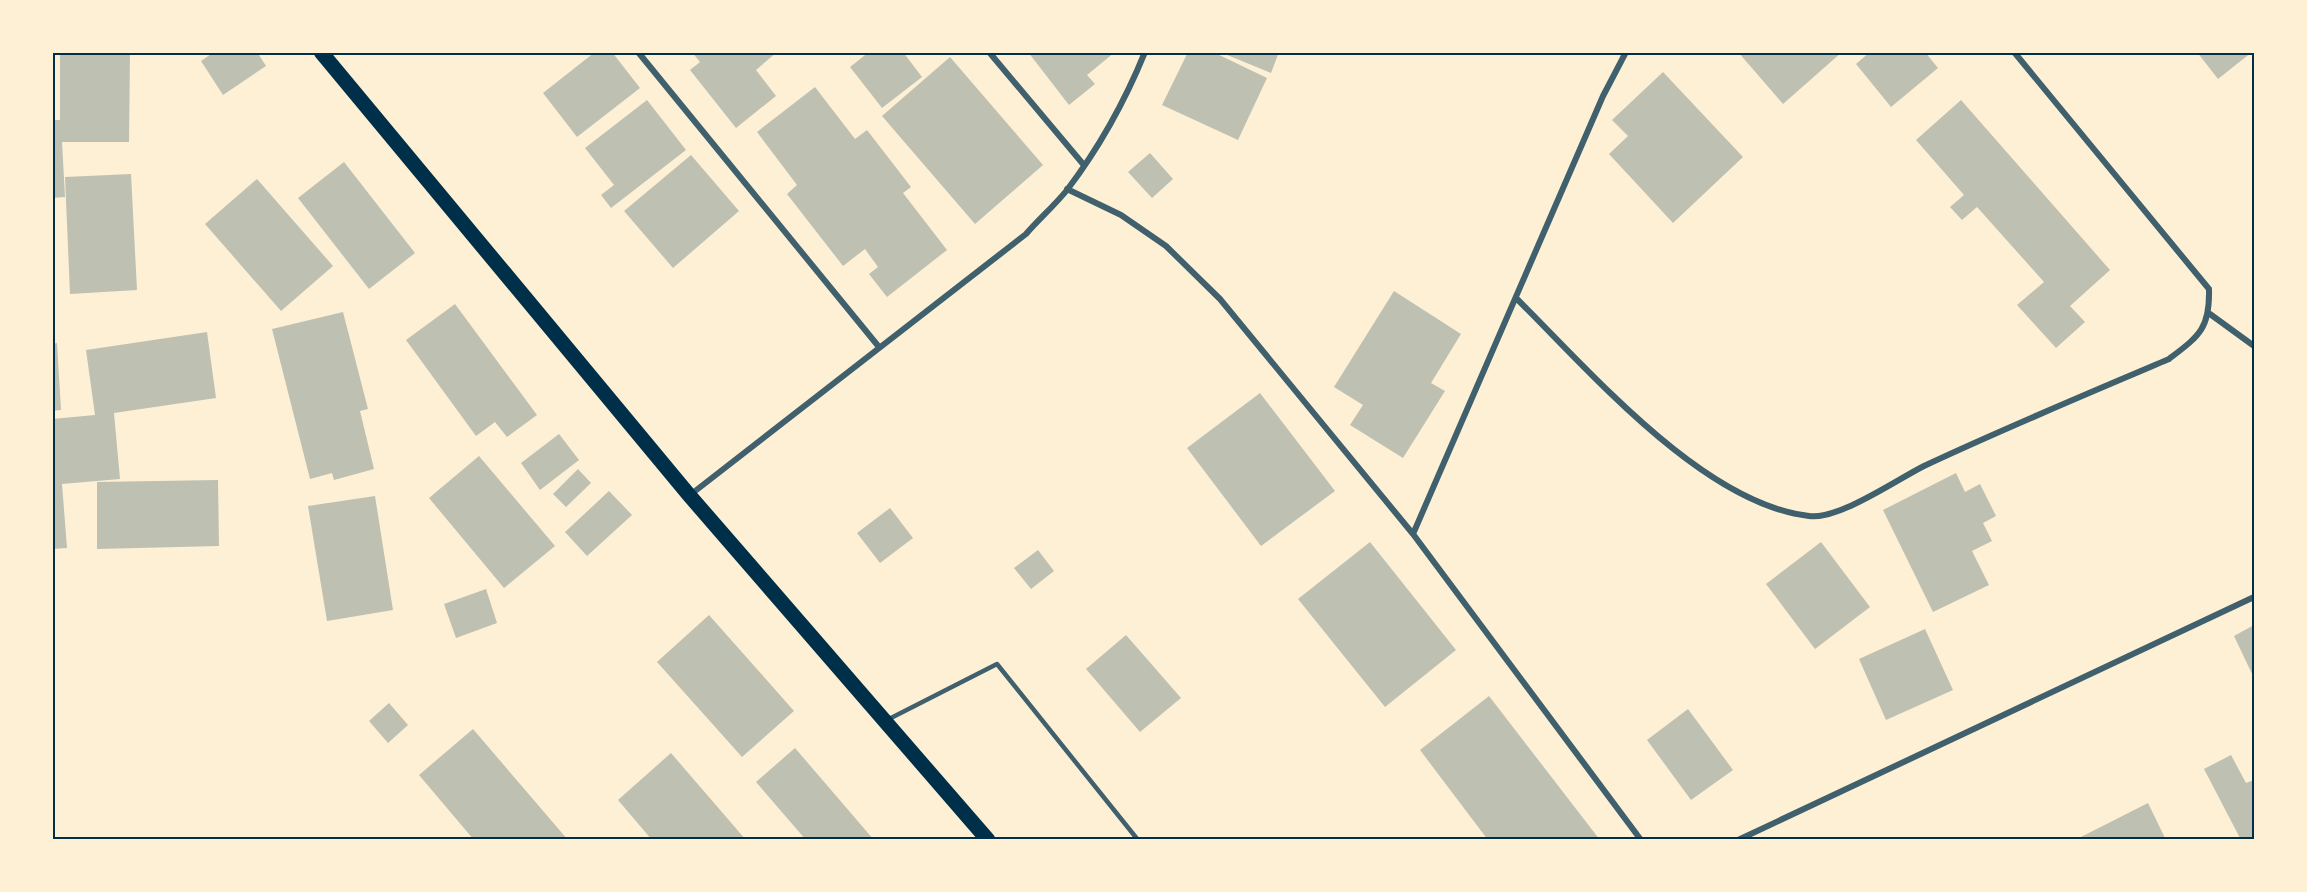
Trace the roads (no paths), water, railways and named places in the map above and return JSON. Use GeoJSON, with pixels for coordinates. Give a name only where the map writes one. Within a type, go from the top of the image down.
{"type":"FeatureCollection","features":[{"type":"Feature","properties":{"kind":"main road"},"geometry":{"type":"LineString","coordinates":[[321,52],[689,495],[988,840]]}},
{"type":"Feature","properties":{"kind":"street"},"geometry":{"type":"LineString","coordinates":[[638,52],[879,347]]}},
{"type":"Feature","properties":{"kind":"street"},"geometry":{"type":"LineString","coordinates":[[989,52],[1083,164]]}},
{"type":"Feature","properties":{"kind":"street"},"geometry":{"type":"LineString","coordinates":[[689,495],[1026,234],[1067,189],[1127,97],[1145,52]]}},
{"type":"Feature","properties":{"kind":"street"},"geometry":{"type":"LineString","coordinates":[[1413,534],[1604,96],[1626,52]]}},
{"type":"Feature","properties":{"kind":"street"},"geometry":{"type":"LineString","coordinates":[[1516,298],[1634,414],[1709,477],[1766,505],[1811,517],[1853,506],[1923,467],[2169,359],[2195,339],[2210,314],[2209,289],[2014,52]]}},
{"type":"Feature","properties":{"kind":"street"},"geometry":{"type":"LineString","coordinates":[[1067,189],[1121,214],[1166,246],[1212,291],[1413,534],[1641,840]]}},
{"type":"Feature","properties":{"kind":"street"},"geometry":{"type":"LineString","coordinates":[[2210,314],[2254,346]]}},
{"type":"Feature","properties":{"kind":"street"},"geometry":{"type":"LineString","coordinates":[[1738,840],[2254,597]]}},
{"type":"Feature","properties":{"kind":"lane"},"geometry":{"type":"LineString","coordinates":[[885,721],[997,664],[1138,840]]}}]}
